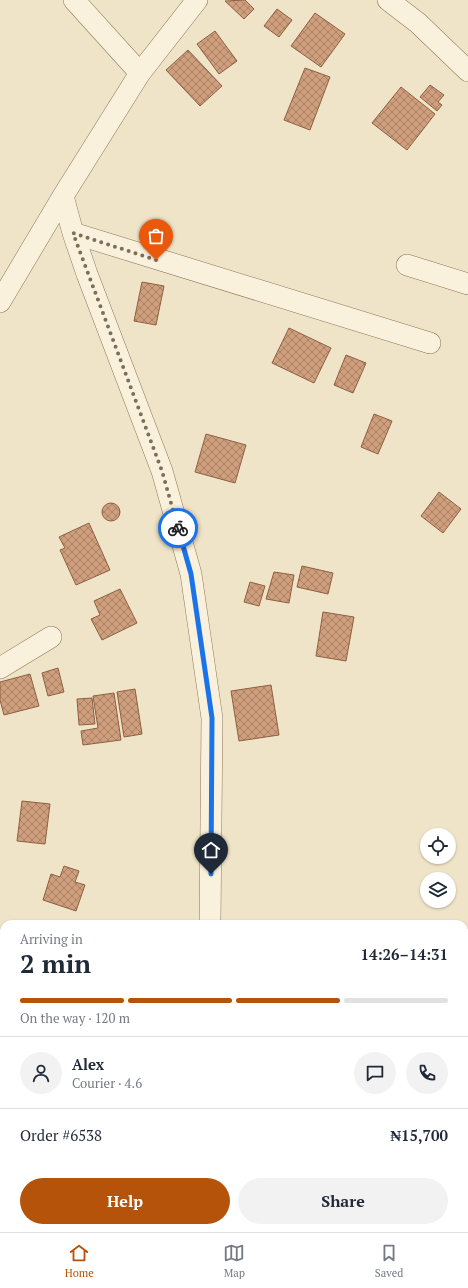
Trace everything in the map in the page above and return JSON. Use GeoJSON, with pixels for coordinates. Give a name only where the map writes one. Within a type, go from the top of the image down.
{"type":"FeatureCollection","features":[{"type":"Feature","properties":{"kind":"street"},"geometry":{"type":"LineString","coordinates":[[74,0],[140,73]]}},
{"type":"Feature","properties":{"kind":"street"},"geometry":{"type":"LineString","coordinates":[[0,302],[63,196],[140,73],[197,0]]}},
{"type":"Feature","properties":{"kind":"street"},"geometry":{"type":"LineString","coordinates":[[388,0],[418,23],[468,71]]}},
{"type":"Feature","properties":{"kind":"street"},"geometry":{"type":"LineString","coordinates":[[63,196],[73,233],[162,471],[191,574],[212,718],[210,920]]}},
{"type":"Feature","properties":{"kind":"street"},"geometry":{"type":"LineString","coordinates":[[73,233],[430,344]]}},
{"type":"Feature","properties":{"kind":"street"},"geometry":{"type":"LineString","coordinates":[[407,265],[468,284]]}},
{"type":"Feature","properties":{"kind":"street"},"geometry":{"type":"LineString","coordinates":[[0,668],[51,637]]}},
{"type":"Feature","properties":{"kind":"building"},"geometry":{"type":"Polygon","coordinates":[[[245,0],[254,9],[244,19],[225,1],[245,0]]]}},
{"type":"Feature","properties":{"kind":"building"},"geometry":{"type":"Polygon","coordinates":[[[277,9],[292,20],[279,37],[264,26],[277,9]]]}},
{"type":"Feature","properties":{"kind":"building"},"geometry":{"type":"Polygon","coordinates":[[[315,13],[345,34],[321,67],[291,46],[315,13]]]}},
{"type":"Feature","properties":{"kind":"building"},"geometry":{"type":"Polygon","coordinates":[[[215,31],[237,61],[219,74],[197,44],[215,31]]]}},
{"type":"Feature","properties":{"kind":"building"},"geometry":{"type":"Polygon","coordinates":[[[188,50],[222,86],[200,106],[166,70],[188,50]]]}},
{"type":"Feature","properties":{"kind":"building"},"geometry":{"type":"Polygon","coordinates":[[[305,68],[330,77],[310,130],[284,120],[305,68]]]}},
{"type":"Feature","properties":{"kind":"building"},"geometry":{"type":"Polygon","coordinates":[[[430,85],[444,95],[438,102],[442,105],[437,111],[420,97],[430,85]]]}},
{"type":"Feature","properties":{"kind":"building"},"geometry":{"type":"Polygon","coordinates":[[[401,87],[435,114],[407,150],[372,123],[401,87]]]}},
{"type":"Feature","properties":{"kind":"building"},"geometry":{"type":"Polygon","coordinates":[[[142,282],[164,286],[156,325],[134,321],[142,282]]]}},
{"type":"Feature","properties":{"kind":"building"},"geometry":{"type":"Polygon","coordinates":[[[289,328],[331,348],[314,383],[272,363],[289,328]]]}},
{"type":"Feature","properties":{"kind":"building"},"geometry":{"type":"Polygon","coordinates":[[[346,355],[366,363],[353,393],[334,385],[346,355]]]}},
{"type":"Feature","properties":{"kind":"building"},"geometry":{"type":"Polygon","coordinates":[[[374,414],[392,421],[378,454],[361,447],[374,414]]]}},
{"type":"Feature","properties":{"kind":"building"},"geometry":{"type":"Polygon","coordinates":[[[206,434],[246,445],[235,483],[195,472],[206,434]]]}},
{"type":"Feature","properties":{"kind":"building"},"geometry":{"type":"Polygon","coordinates":[[[439,492],[461,509],[443,533],[421,516],[439,492]]]}},
{"type":"Feature","properties":{"kind":"building"},"geometry":{"type":"Polygon","coordinates":[[[107,503],[115,503],[120,508],[118,519],[115,521],[107,521],[102,516],[102,508],[107,503]]]}},
{"type":"Feature","properties":{"kind":"building"},"geometry":{"type":"Polygon","coordinates":[[[89,523],[110,570],[76,585],[60,550],[65,548],[59,537],[89,523]]]}},
{"type":"Feature","properties":{"kind":"building"},"geometry":{"type":"Polygon","coordinates":[[[302,566],[333,573],[328,594],[297,587],[302,566]]]}},
{"type":"Feature","properties":{"kind":"building"},"geometry":{"type":"Polygon","coordinates":[[[274,572],[294,575],[289,603],[266,599],[274,572]]]}},
{"type":"Feature","properties":{"kind":"building"},"geometry":{"type":"Polygon","coordinates":[[[250,582],[265,586],[259,606],[244,602],[250,582]]]}},
{"type":"Feature","properties":{"kind":"building"},"geometry":{"type":"Polygon","coordinates":[[[120,589],[137,623],[102,640],[91,619],[100,615],[94,601],[120,589]]]}},
{"type":"Feature","properties":{"kind":"building"},"geometry":{"type":"Polygon","coordinates":[[[323,612],[354,617],[346,661],[316,656],[323,612]]]}},
{"type":"Feature","properties":{"kind":"building"},"geometry":{"type":"Polygon","coordinates":[[[58,668],[64,692],[48,696],[42,673],[58,668]]]}},
{"type":"Feature","properties":{"kind":"building"},"geometry":{"type":"Polygon","coordinates":[[[30,674],[39,706],[4,715],[0,700],[0,682],[30,674]]]}},
{"type":"Feature","properties":{"kind":"building"},"geometry":{"type":"Polygon","coordinates":[[[271,685],[279,735],[239,741],[231,691],[271,685]]]}},
{"type":"Feature","properties":{"kind":"building"},"geometry":{"type":"Polygon","coordinates":[[[135,689],[142,734],[124,737],[117,692],[135,689]]]}},
{"type":"Feature","properties":{"kind":"building"},"geometry":{"type":"Polygon","coordinates":[[[114,693],[121,740],[83,745],[81,731],[98,728],[93,696],[114,693]]]}},
{"type":"Feature","properties":{"kind":"building"},"geometry":{"type":"Polygon","coordinates":[[[92,698],[95,724],[79,725],[77,699],[92,698]]]}},
{"type":"Feature","properties":{"kind":"building"},"geometry":{"type":"Polygon","coordinates":[[[22,801],[50,804],[45,844],[17,841],[22,801]]]}},
{"type":"Feature","properties":{"kind":"building"},"geometry":{"type":"Polygon","coordinates":[[[64,866],[79,871],[75,882],[85,885],[76,911],[43,900],[51,874],[60,877],[64,866]]]}},
{"type":"Feature","properties":{"kind":"way so far"},"geometry":{"type":"LineString","coordinates":[[156,260],[73,233],[87,274],[162,471],[178,528]]}},
{"type":"Feature","properties":{"kind":"route"},"geometry":{"type":"LineString","coordinates":[[178,528],[191,574],[212,718],[211,874]]}}]}
